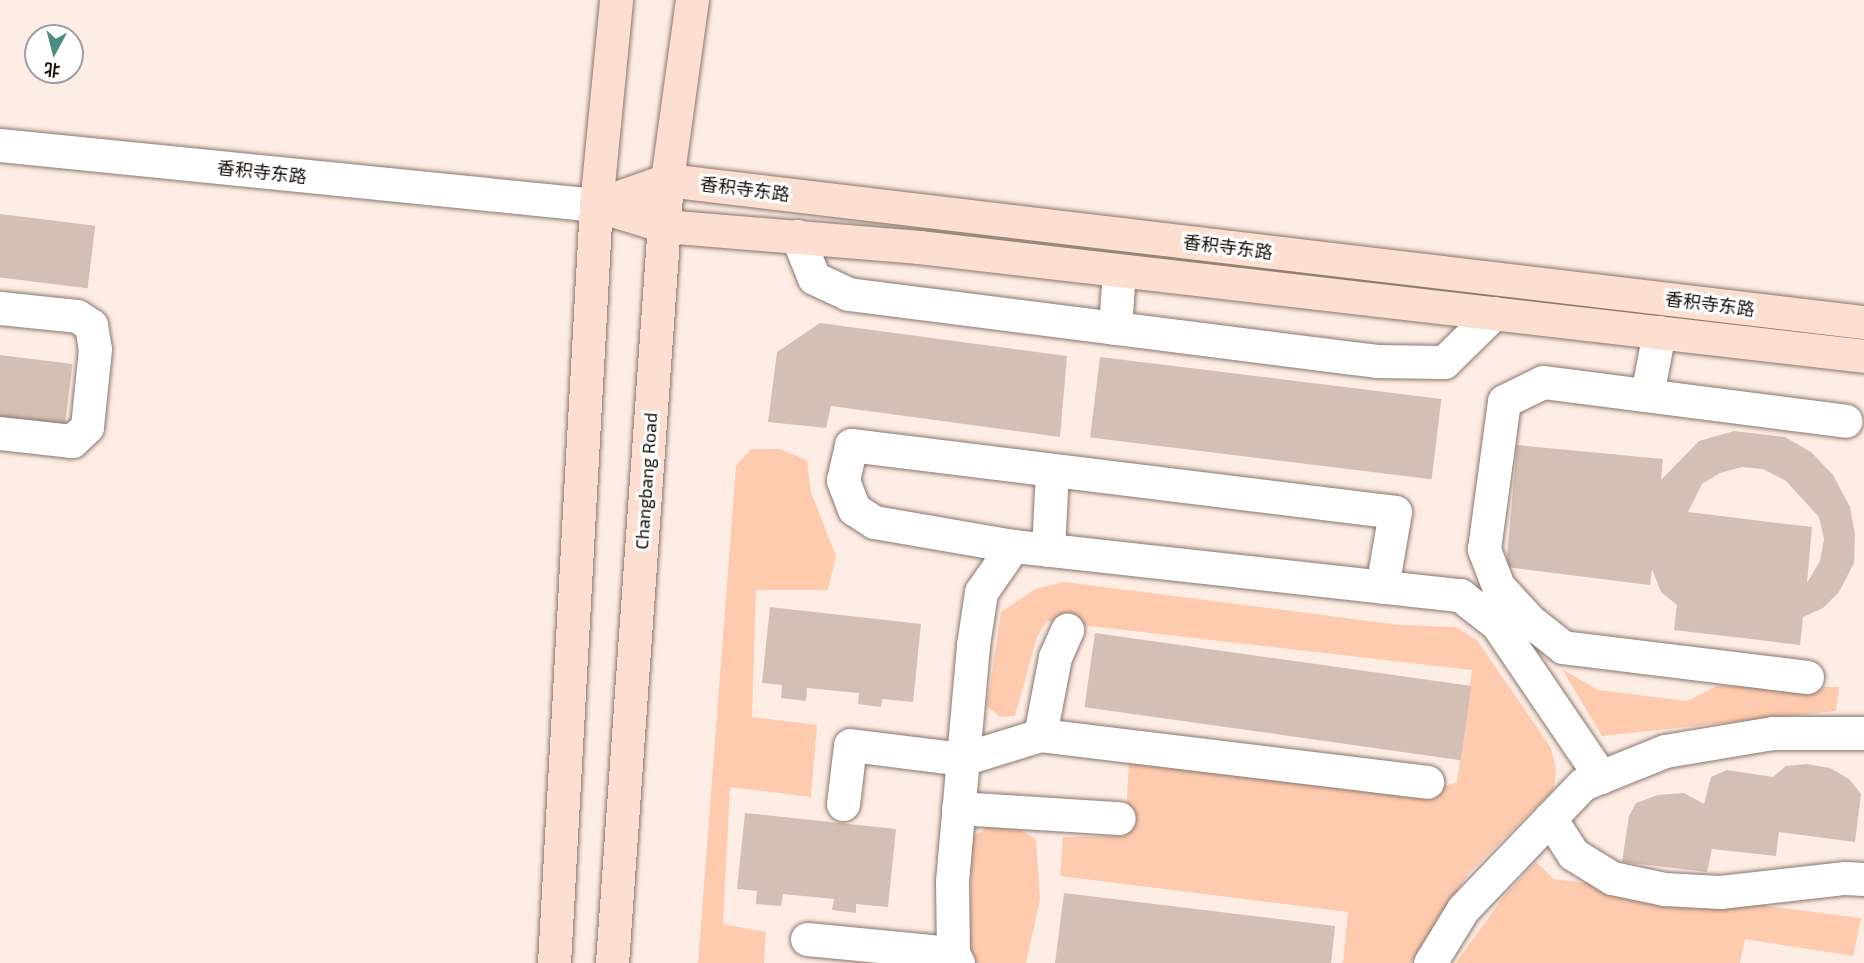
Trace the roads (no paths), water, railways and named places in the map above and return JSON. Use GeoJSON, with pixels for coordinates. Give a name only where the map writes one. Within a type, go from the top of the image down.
{"type":"FeatureCollection","features":[{"type":"Feature","properties":{"kind":"main road"},"geometry":{"type":"LineString","coordinates":[[554,963],[596,205],[616,0]]}},
{"type":"Feature","properties":{"kind":"main road","name":"Changbang Road"},"geometry":{"type":"LineString","coordinates":[[612,963],[667,180],[692,0]]}},
{"type":"Feature","properties":{"kind":"main road","name":"香积寺东路"},"geometry":{"type":"LineString","coordinates":[[596,205],[667,180],[1864,322]]}},
{"type":"Feature","properties":{"kind":"main road","name":"香积寺东路"},"geometry":{"type":"LineString","coordinates":[[596,205],[664,226],[797,236],[1119,270],[1864,356]]}},
{"type":"Feature","properties":{"kind":"street","name":"香积寺东路"},"geometry":{"type":"LineString","coordinates":[[0,145],[596,205]]}},
{"type":"Feature","properties":{"kind":"street"},"geometry":{"type":"LineString","coordinates":[[797,236],[814,278],[848,294],[1377,361],[1444,362],[1494,313]]}},
{"type":"Feature","properties":{"kind":"street"},"geometry":{"type":"LineString","coordinates":[[1115,328],[1119,270]]}},
{"type":"Feature","properties":{"kind":"street"},"geometry":{"type":"LineString","coordinates":[[0,308],[77,316],[91,325],[95,349],[87,427],[72,441],[0,434]]}},
{"type":"Feature","properties":{"kind":"street"},"geometry":{"type":"LineString","coordinates":[[1647,395],[1659,332]]}},
{"type":"Feature","properties":{"kind":"street"},"geometry":{"type":"LineString","coordinates":[[1807,677],[1563,647],[1530,621],[1498,586],[1484,549],[1504,401],[1543,382],[1845,421]]}},
{"type":"Feature","properties":{"kind":"street"},"geometry":{"type":"LineString","coordinates":[[1382,587],[1395,512],[1052,472],[851,445],[843,480],[854,509],[874,522],[1013,546],[1382,587],[1460,595],[1497,624],[1600,777]]}},
{"type":"Feature","properties":{"kind":"street"},"geometry":{"type":"LineString","coordinates":[[1048,550],[1052,472]]}},
{"type":"Feature","properties":{"kind":"street"},"geometry":{"type":"LineString","coordinates":[[807,939],[955,958],[952,881],[981,592],[1013,546]]}},
{"type":"Feature","properties":{"kind":"street"},"geometry":{"type":"LineString","coordinates":[[1040,735],[1055,657],[1067,630]]}},
{"type":"Feature","properties":{"kind":"street"},"geometry":{"type":"LineString","coordinates":[[1430,963],[1463,909],[1583,784],[1665,751],[1762,735],[1864,733]]}},
{"type":"Feature","properties":{"kind":"street"},"geometry":{"type":"LineString","coordinates":[[843,804],[850,745],[963,759],[1040,735],[1428,782]]}},
{"type":"Feature","properties":{"kind":"street"},"geometry":{"type":"LineString","coordinates":[[958,808],[1119,818]]}},
{"type":"Feature","properties":{"kind":"street"},"geometry":{"type":"LineString","coordinates":[[1550,818],[1573,854],[1611,878],[1664,889],[1720,892],[1845,878],[1864,879]]}}]}
